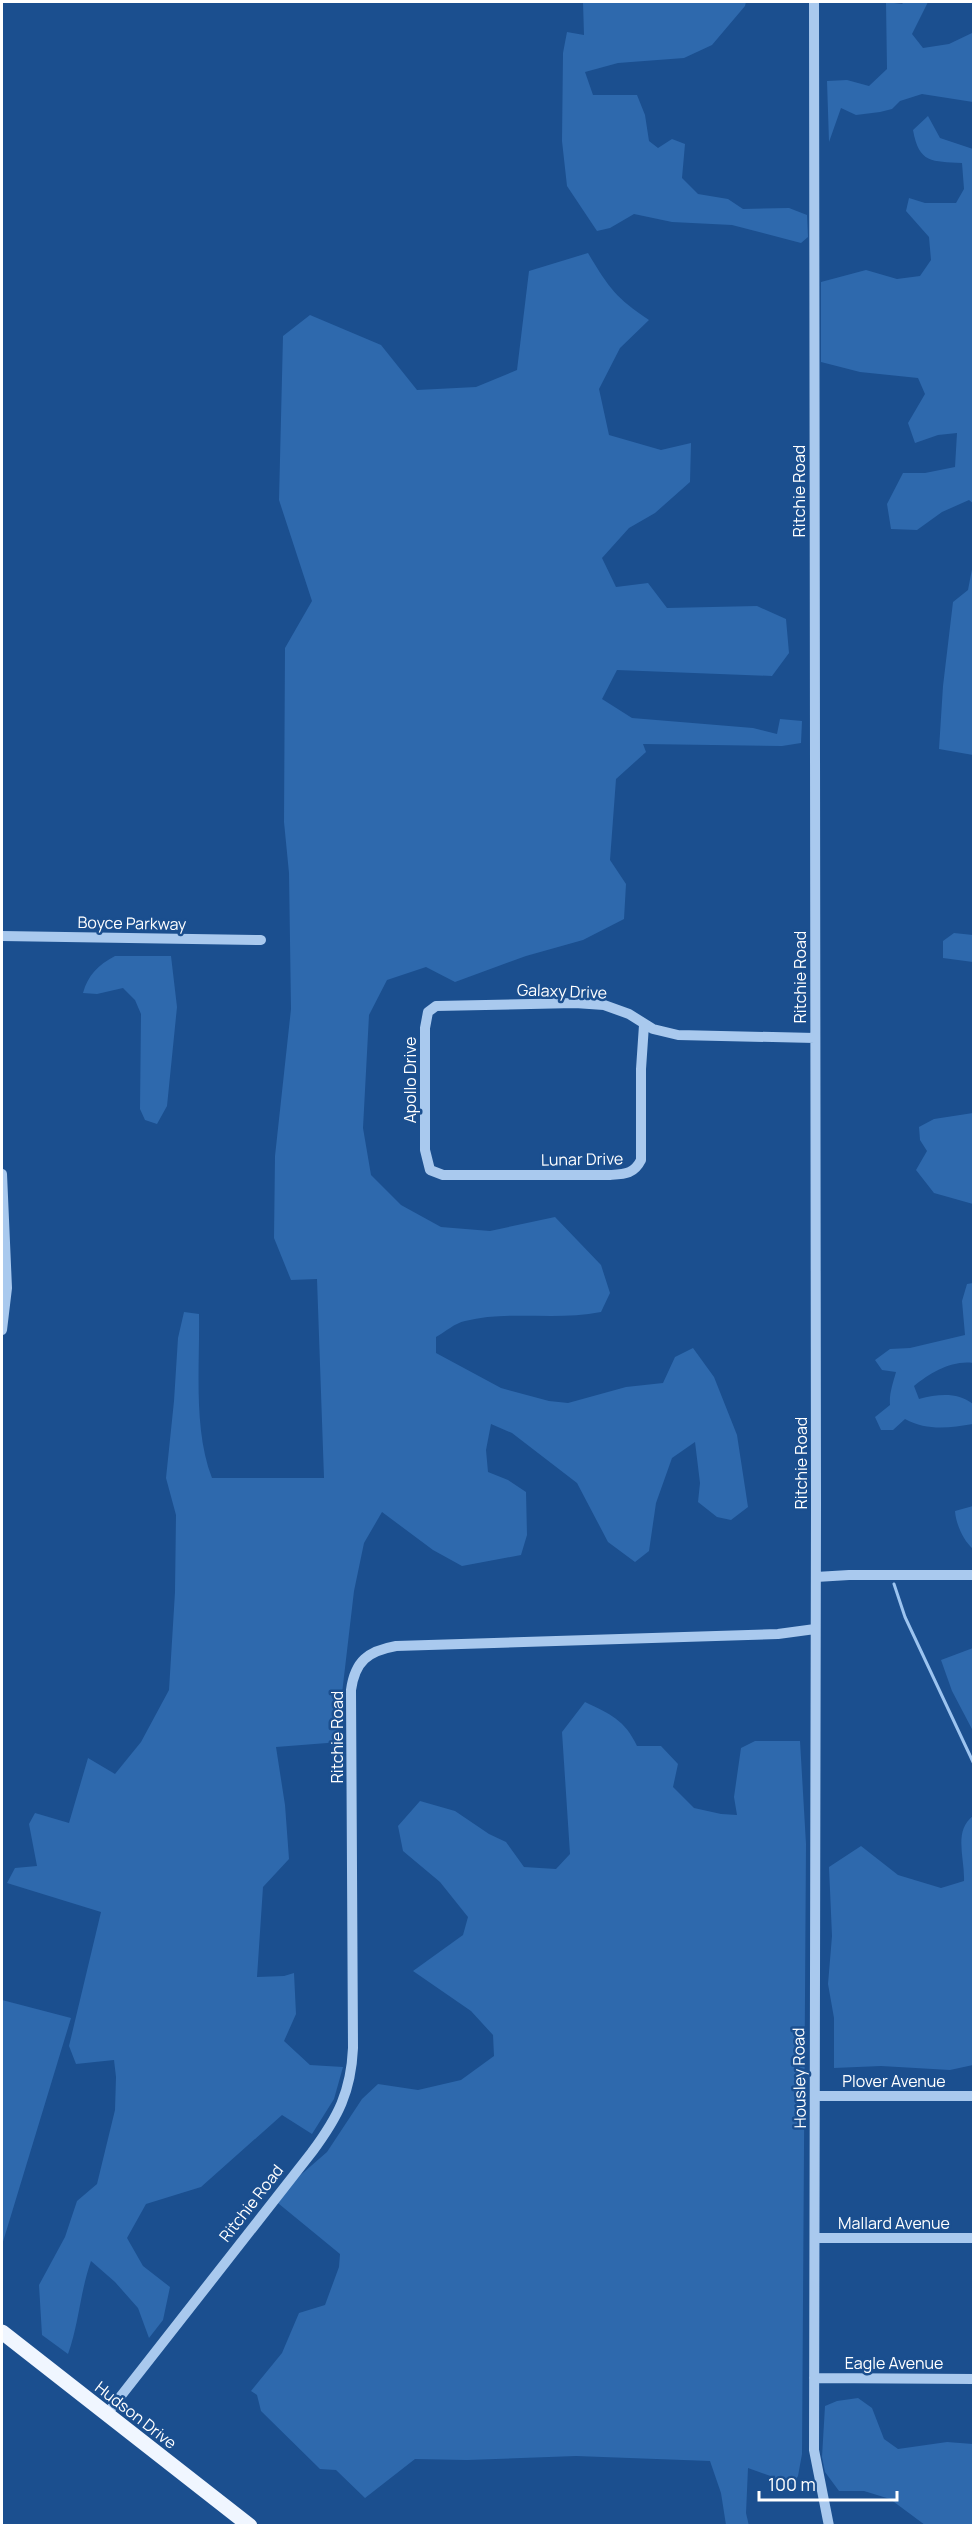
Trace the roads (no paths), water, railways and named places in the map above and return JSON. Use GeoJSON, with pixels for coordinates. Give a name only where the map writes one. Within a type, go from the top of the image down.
{"type":"FeatureCollection","features":[{"type":"Feature","properties":{"kind":"main road","name":"Hudson Drive"},"geometry":{"type":"LineString","coordinates":[[2,2332],[250,2526]]}},
{"type":"Feature","properties":{"kind":"street","name":"Ritchie Road"},"geometry":{"type":"LineString","coordinates":[[106,2415],[319,2142],[344,2102],[351,2077],[353,2048],[351,1690],[360,1662],[370,1653],[396,1646],[778,1634],[815,1629],[814,2]]}},
{"type":"Feature","properties":{"kind":"street","name":"Boyce Parkway"},"geometry":{"type":"LineString","coordinates":[[2,936],[261,940]]}},
{"type":"Feature","properties":{"kind":"street","name":"Galaxy Drive"},"geometry":{"type":"LineString","coordinates":[[444,1004],[604,1005],[629,1014],[644,1025],[678,1035],[815,1038]]}},
{"type":"Feature","properties":{"kind":"street","name":"Apollo Drive"},"geometry":{"type":"LineString","coordinates":[[429,1167],[425,1150],[425,1028],[428,1012],[444,1004]]}},
{"type":"Feature","properties":{"kind":"street","name":"Lunar Drive"},"geometry":{"type":"LineString","coordinates":[[429,1167],[435,1174],[443,1175],[629,1174],[638,1167],[641,1160],[640,1069],[644,1025]]}},
{"type":"Feature","properties":{"kind":"street"},"geometry":{"type":"LineString","coordinates":[[2,1174],[7,1288],[2,1330]]}},
{"type":"Feature","properties":{"kind":"street"},"geometry":{"type":"LineString","coordinates":[[816,1577],[974,1575]]}},
{"type":"Feature","properties":{"kind":"street","name":"Housley Road"},"geometry":{"type":"LineString","coordinates":[[815,1629],[815,2464],[829,2526]]}},
{"type":"Feature","properties":{"kind":"street","name":"Plover Avenue"},"geometry":{"type":"LineString","coordinates":[[815,2096],[974,2097]]}},
{"type":"Feature","properties":{"kind":"street","name":"Mallard Avenue"},"geometry":{"type":"LineString","coordinates":[[815,2238],[974,2238]]}},
{"type":"Feature","properties":{"kind":"street","name":"Eagle Avenue"},"geometry":{"type":"LineString","coordinates":[[814,2378],[974,2379]]}},
{"type":"Feature","properties":{"kind":"waterway"},"geometry":{"type":"LineString","coordinates":[[894,1584],[905,1617],[974,1764]]}}]}
